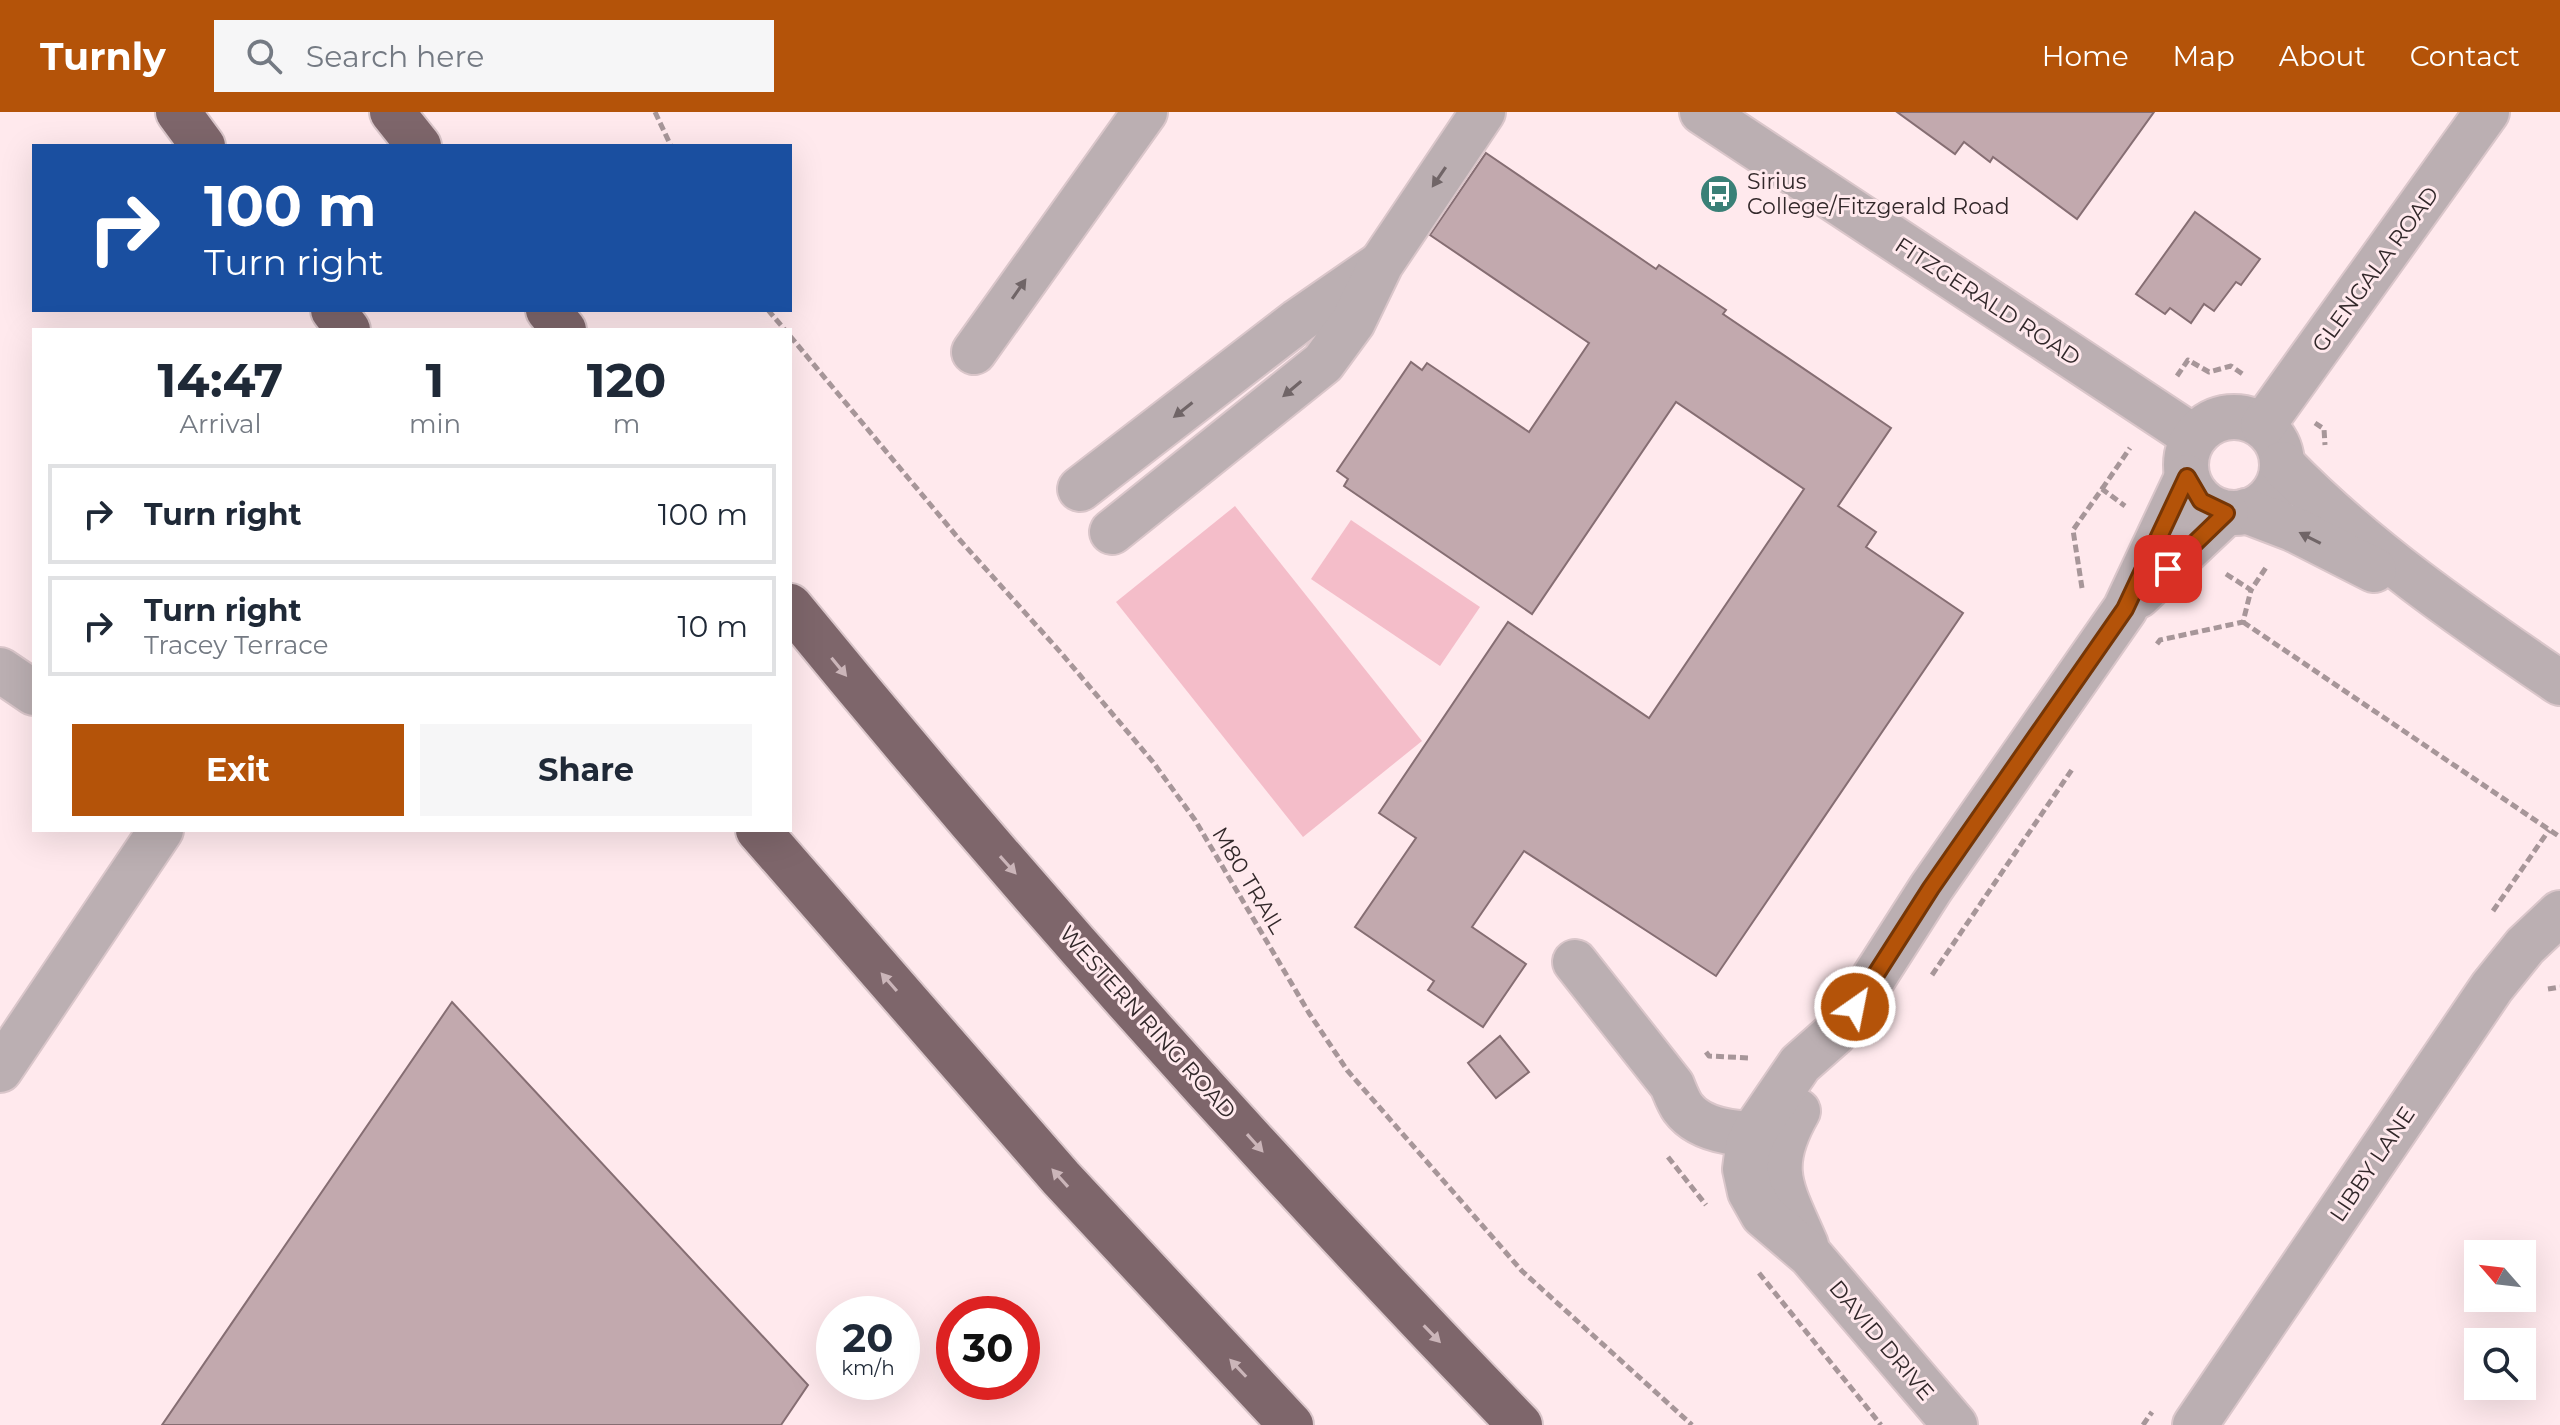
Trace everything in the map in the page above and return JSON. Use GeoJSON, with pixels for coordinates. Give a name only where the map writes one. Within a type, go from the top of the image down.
{"type":"FeatureCollection","features":[{"type":"Feature","properties":{"kind":"highway"},"geometry":{"type":"LineString","coordinates":[[178,112],[202,144]]}},
{"type":"Feature","properties":{"kind":"highway"},"geometry":{"type":"LineString","coordinates":[[392,112],[417,144]]}},
{"type":"Feature","properties":{"kind":"highway"},"geometry":{"type":"LineString","coordinates":[[550,312],[562,328]]}},
{"type":"Feature","properties":{"kind":"highway","name":"WESTERN RING ROAD"},"geometry":{"type":"LineString","coordinates":[[792,608],[928,775],[1342,1240],[1520,1425]]}},
{"type":"Feature","properties":{"kind":"highway"},"geometry":{"type":"LineString","coordinates":[[760,832],[1061,1178],[1291,1425]]}},
{"type":"Feature","properties":{"kind":"street"},"geometry":{"type":"LineString","coordinates":[[974,352],[1145,112]]}},
{"type":"Feature","properties":{"kind":"street"},"geometry":{"type":"LineString","coordinates":[[1112,532],[1323,363],[1353,322],[1381,264],[1483,112]]}},
{"type":"Feature","properties":{"kind":"street","name":"FITZGERALD ROAD"},"geometry":{"type":"LineString","coordinates":[[1702,112],[2191,457]]}},
{"type":"Feature","properties":{"kind":"street","name":"GLENGALA ROAD"},"geometry":{"type":"LineString","coordinates":[[2263,425],[2487,112]]}},
{"type":"Feature","properties":{"kind":"street"},"geometry":{"type":"LineString","coordinates":[[1080,489],[1298,321],[1381,264]]}},
{"type":"Feature","properties":{"kind":"street"},"geometry":{"type":"LineString","coordinates":[[1575,962],[1672,1085],[1704,1097],[1732,1102],[1764,1128],[1819,1072],[1834,1034],[2125,609],[2205,425],[2219,418],[2234,416],[2263,425],[2273,436],[2282,464],[2314,498],[2454,611],[2560,683]]}},
{"type":"Feature","properties":{"kind":"street"},"geometry":{"type":"LineString","coordinates":[[2191,457],[2201,501],[2293,529],[2454,611]]}},
{"type":"Feature","properties":{"kind":"street"},"geometry":{"type":"LineString","coordinates":[[2125,609],[2236,512],[2260,506],[2272,494],[2282,464]]}},
{"type":"Feature","properties":{"kind":"street"},"geometry":{"type":"LineString","coordinates":[[0,670],[32,692]]}},
{"type":"Feature","properties":{"kind":"street"},"geometry":{"type":"LineString","coordinates":[[0,1070],[160,832]]}},
{"type":"Feature","properties":{"kind":"street","name":"LIBBY LANE"},"geometry":{"type":"LineString","coordinates":[[2195,1425],[2492,987],[2525,946],[2560,913]]}},
{"type":"Feature","properties":{"kind":"street","name":"DAVID DRIVE"},"geometry":{"type":"LineString","coordinates":[[1764,1128],[1779,1153],[1784,1195],[1810,1255],[1955,1425]]}},
{"type":"Feature","properties":{"kind":"path"},"geometry":{"type":"LineString","coordinates":[[655,112],[670,144]]}},
{"type":"Feature","properties":{"kind":"path"},"geometry":{"type":"LineString","coordinates":[[770,312],[783,328]]}},
{"type":"Feature","properties":{"kind":"path","name":"M80 TRAIL"},"geometry":{"type":"LineString","coordinates":[[792,338],[959,539],[1153,762],[1195,820],[1309,1013],[1347,1070],[1522,1271],[1692,1425]]}},
{"type":"Feature","properties":{"kind":"path"},"geometry":{"type":"LineString","coordinates":[[2243,622],[2251,590]]}},
{"type":"Feature","properties":{"kind":"path"},"geometry":{"type":"LineString","coordinates":[[2151,653],[2160,640],[2243,622],[2560,837]]}},
{"type":"Feature","properties":{"kind":"path"},"geometry":{"type":"LineString","coordinates":[[1928,981],[2080,758]]}},
{"type":"Feature","properties":{"kind":"shaded area"},"geometry":{"type":"Polygon","coordinates":[[[1235,506],[1422,741],[1303,837],[1116,602],[1235,506]]]}},
{"type":"Feature","properties":{"kind":"shaded area"},"geometry":{"type":"Polygon","coordinates":[[[1351,520],[1480,607],[1440,666],[1311,579],[1351,520]]]}},
{"type":"Feature","properties":{"kind":"building"},"geometry":{"type":"Polygon","coordinates":[[[1897,112],[2154,112],[2077,219],[1993,157],[1990,162],[1964,142],[1955,154],[1897,112]]]}},
{"type":"Feature","properties":{"kind":"building"},"geometry":{"type":"Polygon","coordinates":[[[1486,153],[1656,269],[1659,265],[1726,310],[1723,314],[1891,428],[1838,506],[1876,532],[1866,547],[1963,613],[1716,976],[1524,851],[1472,927],[1526,964],[1483,1027],[1428,990],[1434,981],[1355,927],[1416,838],[1379,813],[1508,622],[1649,718],[1804,489],[1676,402],[1532,614],[1344,486],[1348,479],[1337,471],[1411,362],[1422,370],[1427,363],[1529,432],[1589,343],[1430,235],[1486,153]]]}},
{"type":"Feature","properties":{"kind":"building"},"geometry":{"type":"Polygon","coordinates":[[[2195,212],[2260,259],[2241,285],[2236,282],[2214,311],[2204,304],[2191,323],[2170,308],[2165,314],[2136,294],[2195,212]]]}},
{"type":"Feature","properties":{"kind":"building"},"geometry":{"type":"Polygon","coordinates":[[[452,1002],[808,1385],[781,1425],[162,1425],[452,1002]]]}},
{"type":"Feature","properties":{"kind":"building"},"geometry":{"type":"Polygon","coordinates":[[[1500,1036],[1529,1072],[1496,1098],[1468,1063],[1500,1036]]]}},
{"type":"Feature","properties":{"kind":"place","name":"Sirius College/Fitzgerald Road"},"geometry":{"type":"Point","coordinates":[1719,194]}},
{"type":"Feature","properties":{"kind":"route"},"geometry":{"type":"LineString","coordinates":[[1855,1007],[1931,888],[2125,609],[2187,477],[2201,501],[2226,513],[2168,569]]}}]}
